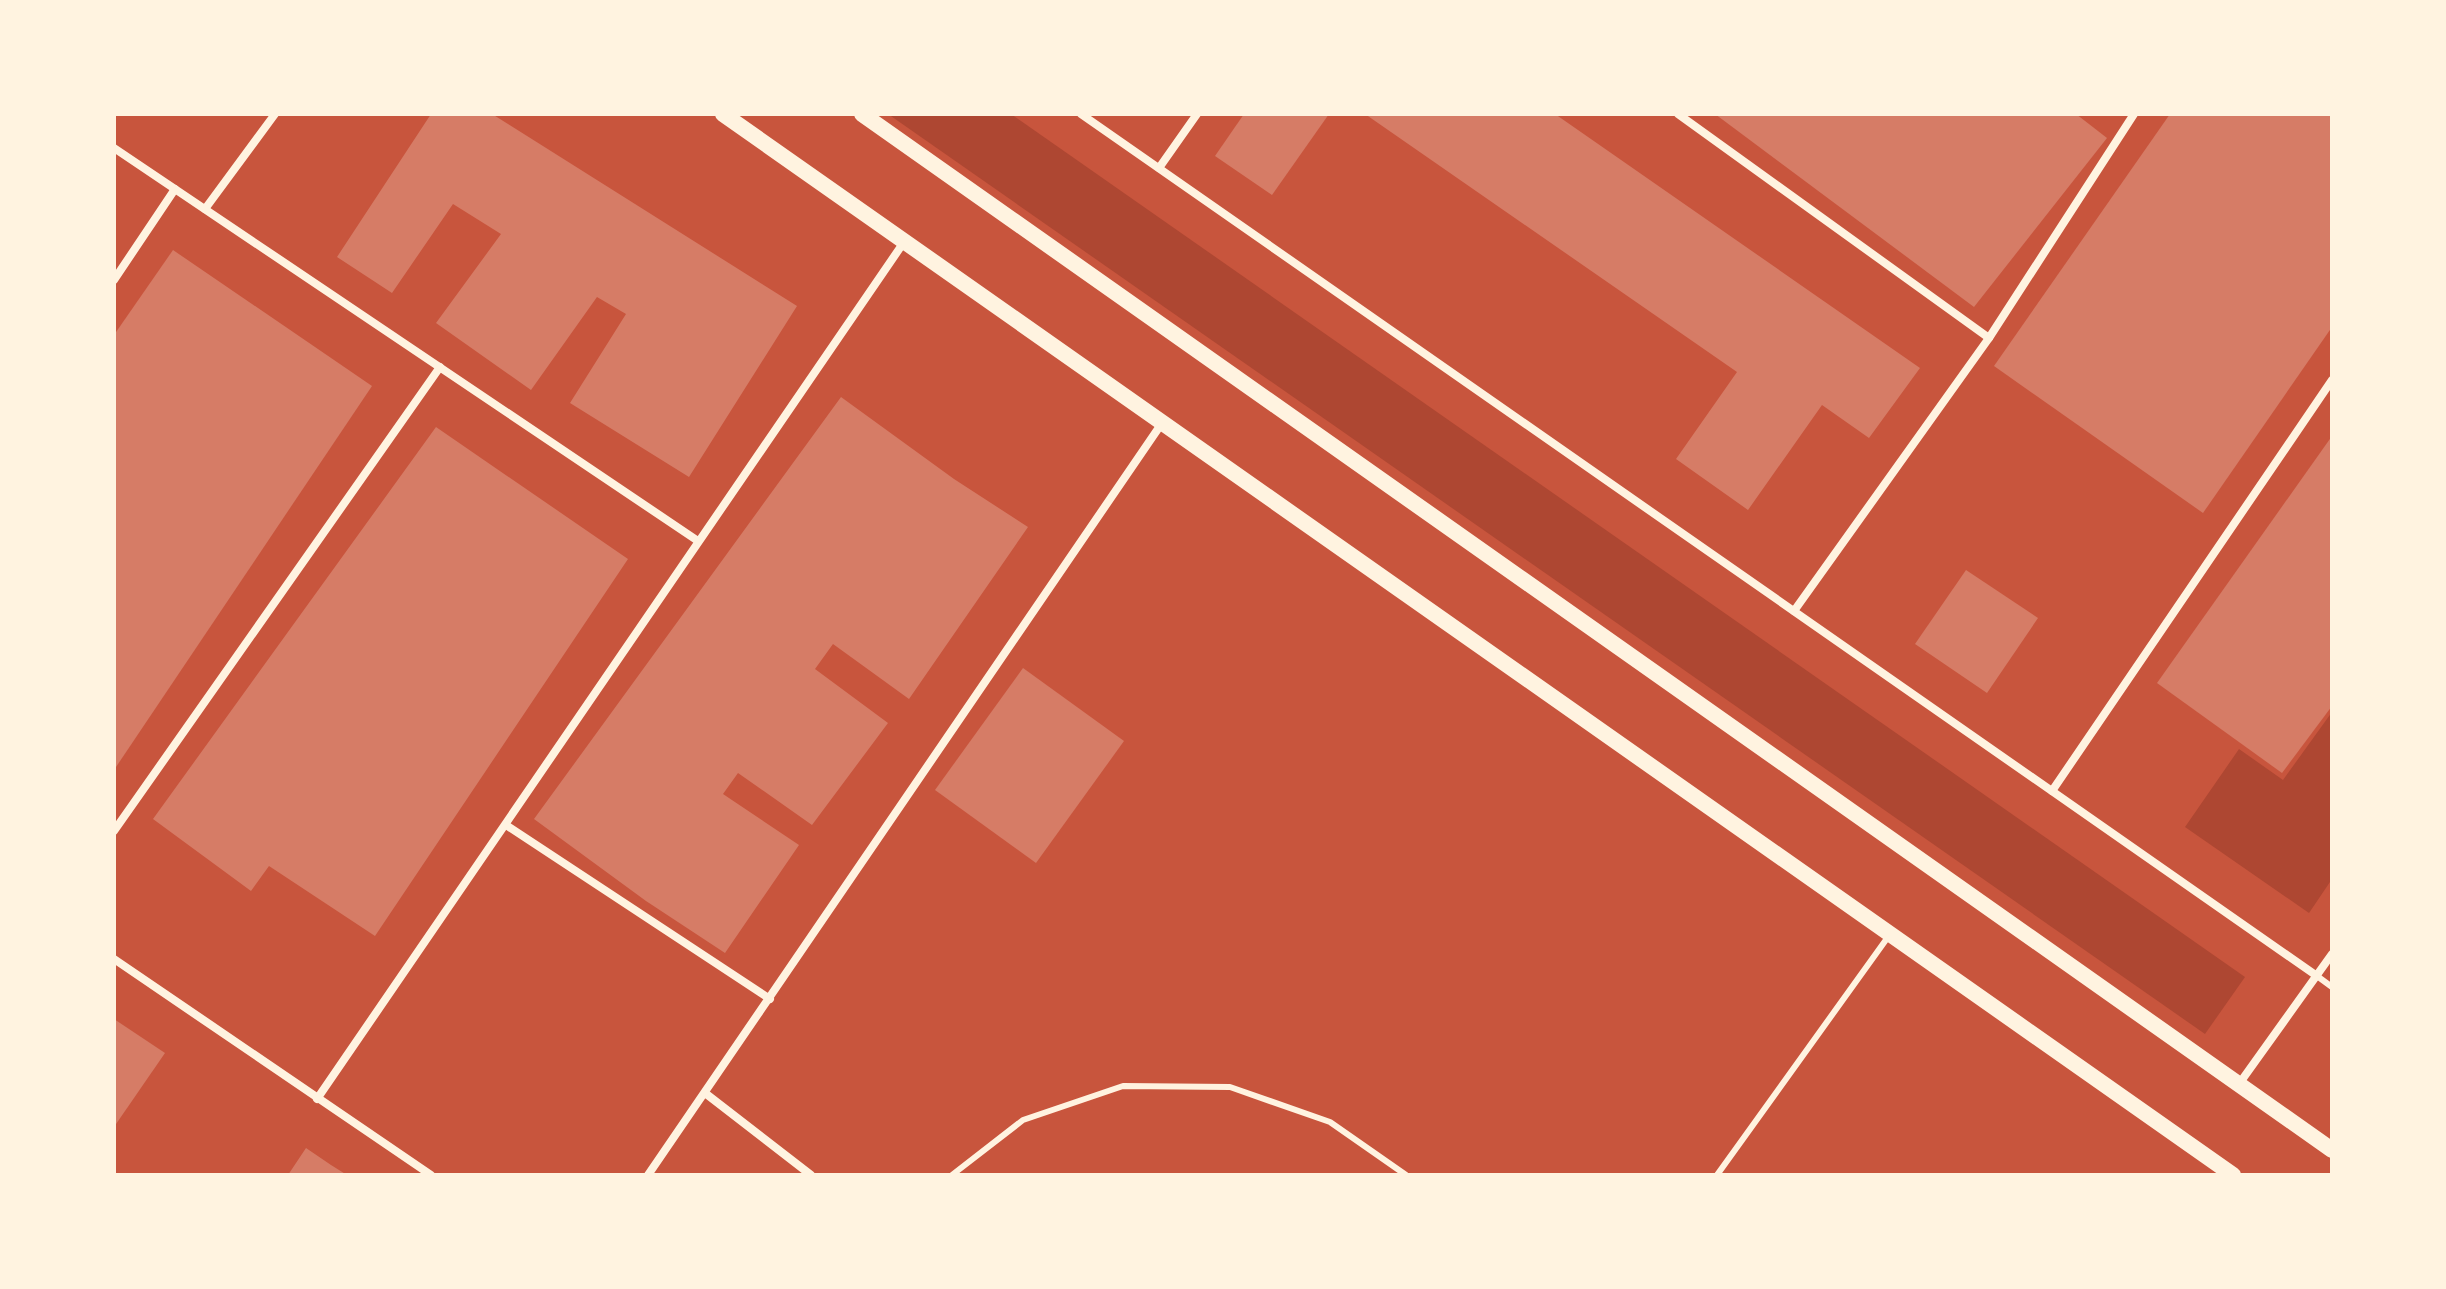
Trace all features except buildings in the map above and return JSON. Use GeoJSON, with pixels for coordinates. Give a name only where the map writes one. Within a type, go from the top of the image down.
{"type":"FeatureCollection","features":[{"type":"Feature","properties":{"kind":"main road"},"geometry":{"type":"LineString","coordinates":[[723,114],[2233,1175]]}},
{"type":"Feature","properties":{"kind":"main road"},"geometry":{"type":"LineString","coordinates":[[862,114],[2332,1150]]}},
{"type":"Feature","properties":{"kind":"street"},"geometry":{"type":"LineString","coordinates":[[205,209],[275,114]]}},
{"type":"Feature","properties":{"kind":"street"},"geometry":{"type":"LineString","coordinates":[[1081,114],[2317,976]]}},
{"type":"Feature","properties":{"kind":"street"},"geometry":{"type":"LineString","coordinates":[[1159,168],[1197,114]]}},
{"type":"Feature","properties":{"kind":"street"},"geometry":{"type":"LineString","coordinates":[[1678,114],[1989,338]]}},
{"type":"Feature","properties":{"kind":"street"},"geometry":{"type":"LineString","coordinates":[[1794,611],[1989,338],[2134,114]]}},
{"type":"Feature","properties":{"kind":"street"},"geometry":{"type":"LineString","coordinates":[[114,148],[698,541]]}},
{"type":"Feature","properties":{"kind":"street"},"geometry":{"type":"LineString","coordinates":[[114,280],[175,189]]}},
{"type":"Feature","properties":{"kind":"street"},"geometry":{"type":"LineString","coordinates":[[317,1099],[904,241]]}},
{"type":"Feature","properties":{"kind":"street"},"geometry":{"type":"LineString","coordinates":[[114,831],[440,367]]}},
{"type":"Feature","properties":{"kind":"street"},"geometry":{"type":"LineString","coordinates":[[2052,791],[2332,380]]}},
{"type":"Feature","properties":{"kind":"street"},"geometry":{"type":"LineString","coordinates":[[648,1175],[1162,422]]}},
{"type":"Feature","properties":{"kind":"street"},"geometry":{"type":"LineString","coordinates":[[506,825],[770,999]]}},
{"type":"Feature","properties":{"kind":"street"},"geometry":{"type":"LineString","coordinates":[[2239,1084],[2332,954]]}},
{"type":"Feature","properties":{"kind":"street"},"geometry":{"type":"LineString","coordinates":[[114,959],[431,1175]]}},
{"type":"Feature","properties":{"kind":"street"},"geometry":{"type":"LineString","coordinates":[[705,1093],[811,1175]]}},
{"type":"Feature","properties":{"kind":"lane"},"geometry":{"type":"LineString","coordinates":[[1717,1175],[1890,934]]}},
{"type":"Feature","properties":{"kind":"lane"},"geometry":{"type":"LineString","coordinates":[[2317,976],[2332,987]]}},
{"type":"Feature","properties":{"kind":"lane"},"geometry":{"type":"LineString","coordinates":[[952,1175],[1023,1120],[1123,1086],[1154,1086],[1230,1087],[1330,1122],[1406,1175]]}},
{"type":"Feature","properties":{"kind":"shaded area"},"geometry":{"type":"Polygon","coordinates":[[[888,114],[1011,114],[2245,977],[2205,1034],[888,114]]]}},
{"type":"Feature","properties":{"kind":"shaded area"},"geometry":{"type":"Polygon","coordinates":[[[2332,712],[2332,879],[2309,913],[2185,827],[2239,749],[2283,780],[2332,712]]]}}]}
